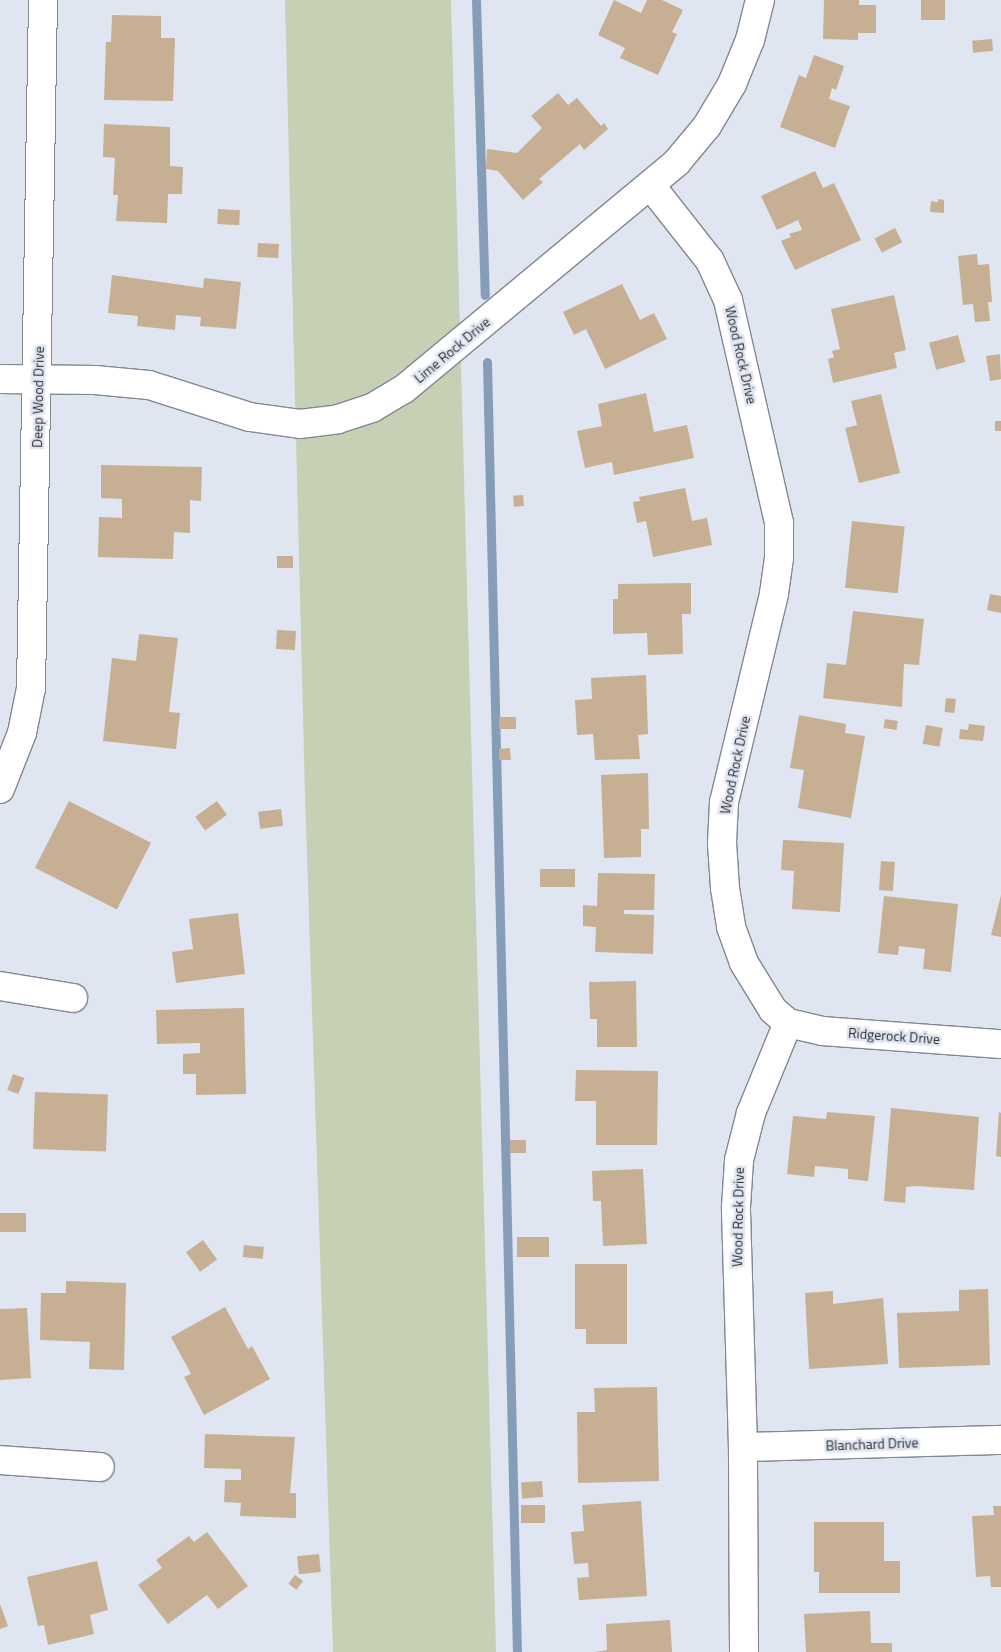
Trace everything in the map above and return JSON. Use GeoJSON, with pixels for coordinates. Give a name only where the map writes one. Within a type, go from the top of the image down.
{"type":"FeatureCollection","features":[{"type":"Feature","properties":{"kind":"street","name":"Deep Wood Drive"},"geometry":{"type":"LineString","coordinates":[[0,789],[22,733],[31,688],[39,380],[43,0]]}},
{"type":"Feature","properties":{"kind":"street","name":"Lime Rock Drive"},"geometry":{"type":"LineString","coordinates":[[0,379],[149,385],[250,417],[300,424],[338,419],[372,408],[404,389],[651,186],[677,162],[707,126],[732,84],[750,40],[760,0]]}},
{"type":"Feature","properties":{"kind":"street","name":"Wood Rock Drive"},"geometry":{"type":"LineString","coordinates":[[651,186],[710,261],[728,300],[779,523],[780,558],[774,594],[724,802],[722,843],[731,927],[744,963],[773,1010],[788,1023],[751,1113],[740,1160],[736,1207],[743,1447],[744,1652]]}},
{"type":"Feature","properties":{"kind":"street"},"geometry":{"type":"LineString","coordinates":[[0,986],[73,998]]}},
{"type":"Feature","properties":{"kind":"street","name":"Ridgerock Drive"},"geometry":{"type":"LineString","coordinates":[[788,1023],[822,1031],[1001,1044]]}},
{"type":"Feature","properties":{"kind":"street","name":"Blanchard Drive"},"geometry":{"type":"LineString","coordinates":[[743,1447],[1001,1440]]}},
{"type":"Feature","properties":{"kind":"street"},"geometry":{"type":"LineString","coordinates":[[0,1460],[100,1467]]}},
{"type":"Feature","properties":{"kind":"green space"},"geometry":{"type":"Polygon","coordinates":[[[285,0],[451,0],[496,1652],[333,1652],[305,794],[285,0]]]}},
{"type":"Feature","properties":{"kind":"building"},"geometry":{"type":"Polygon","coordinates":[[[614,0],[641,13],[647,0],[662,0],[683,10],[672,32],[677,34],[658,75],[620,58],[625,48],[598,35],[614,0]]]}},
{"type":"Feature","properties":{"kind":"building"},"geometry":{"type":"Polygon","coordinates":[[[824,0],[859,0],[859,5],[876,5],[876,33],[858,33],[858,40],[823,39],[824,0]]]}},
{"type":"Feature","properties":{"kind":"building"},"geometry":{"type":"Polygon","coordinates":[[[921,0],[945,0],[945,20],[921,20],[921,0]]]}},
{"type":"Feature","properties":{"kind":"building"},"geometry":{"type":"Polygon","coordinates":[[[112,15],[161,16],[161,38],[175,38],[173,101],[104,100],[106,42],[111,42],[112,15]]]}},
{"type":"Feature","properties":{"kind":"building"},"geometry":{"type":"Polygon","coordinates":[[[992,39],[993,51],[973,53],[972,41],[992,39]]]}},
{"type":"Feature","properties":{"kind":"building"},"geometry":{"type":"Polygon","coordinates":[[[814,55],[844,66],[836,90],[832,88],[829,99],[850,106],[835,148],[780,127],[799,75],[806,78],[814,55]]]}},
{"type":"Feature","properties":{"kind":"building"},"geometry":{"type":"Polygon","coordinates":[[[558,93],[568,105],[577,98],[601,126],[604,123],[608,129],[584,150],[580,144],[539,179],[543,182],[523,200],[498,171],[486,169],[487,149],[517,153],[542,128],[531,116],[558,93]]]}},
{"type":"Feature","properties":{"kind":"building"},"geometry":{"type":"Polygon","coordinates":[[[104,124],[170,127],[170,166],[183,167],[182,194],[168,194],[167,223],[116,221],[118,195],[113,195],[115,158],[103,157],[104,124]]]}},
{"type":"Feature","properties":{"kind":"building"},"geometry":{"type":"Polygon","coordinates":[[[815,171],[823,188],[834,183],[861,240],[795,270],[781,241],[791,237],[789,234],[802,230],[798,220],[777,230],[761,196],[815,171]]]}},
{"type":"Feature","properties":{"kind":"building"},"geometry":{"type":"Polygon","coordinates":[[[938,199],[944,200],[944,213],[930,212],[931,201],[938,202],[938,199]]]}},
{"type":"Feature","properties":{"kind":"building"},"geometry":{"type":"Polygon","coordinates":[[[218,209],[240,210],[239,225],[217,224],[218,209]]]}},
{"type":"Feature","properties":{"kind":"building"},"geometry":{"type":"Polygon","coordinates":[[[895,228],[902,242],[882,253],[875,238],[895,228]]]}},
{"type":"Feature","properties":{"kind":"building"},"geometry":{"type":"Polygon","coordinates":[[[258,243],[279,244],[278,258],[257,257],[258,243]]]}},
{"type":"Feature","properties":{"kind":"building"},"geometry":{"type":"Polygon","coordinates":[[[977,254],[978,265],[989,264],[992,302],[988,302],[990,321],[975,322],[973,304],[963,305],[958,256],[977,254]]]}},
{"type":"Feature","properties":{"kind":"building"},"geometry":{"type":"Polygon","coordinates":[[[112,275],[203,288],[204,278],[241,282],[236,329],[200,326],[201,317],[176,315],[175,330],[137,326],[138,316],[108,313],[112,275]]]}},
{"type":"Feature","properties":{"kind":"building"},"geometry":{"type":"Polygon","coordinates":[[[622,284],[640,320],[654,313],[667,339],[605,369],[586,329],[574,335],[563,312],[622,284]]]}},
{"type":"Feature","properties":{"kind":"building"},"geometry":{"type":"Polygon","coordinates":[[[894,295],[906,350],[894,353],[897,368],[833,383],[828,359],[834,357],[832,351],[840,349],[831,309],[894,295]]]}},
{"type":"Feature","properties":{"kind":"building"},"geometry":{"type":"Polygon","coordinates":[[[958,335],[965,362],[936,370],[929,343],[958,335]]]}},
{"type":"Feature","properties":{"kind":"building"},"geometry":{"type":"Polygon","coordinates":[[[1000,354],[1001,379],[990,381],[986,356],[1000,354]]]}},
{"type":"Feature","properties":{"kind":"building"},"geometry":{"type":"Polygon","coordinates":[[[646,393],[654,432],[687,425],[694,458],[614,475],[612,462],[585,468],[577,431],[602,426],[598,404],[646,393]]]}},
{"type":"Feature","properties":{"kind":"building"},"geometry":{"type":"Polygon","coordinates":[[[881,394],[900,473],[859,483],[845,428],[857,425],[851,401],[881,394]]]}},
{"type":"Feature","properties":{"kind":"building"},"geometry":{"type":"Polygon","coordinates":[[[995,421],[1001,421],[1001,431],[995,431],[995,421]]]}},
{"type":"Feature","properties":{"kind":"building"},"geometry":{"type":"Polygon","coordinates":[[[101,465],[202,467],[201,501],[190,500],[190,533],[174,532],[173,559],[98,557],[99,517],[122,518],[122,499],[101,498],[101,465]]]}},
{"type":"Feature","properties":{"kind":"building"},"geometry":{"type":"Polygon","coordinates":[[[685,488],[692,521],[707,518],[712,545],[653,557],[646,521],[637,523],[633,502],[640,501],[639,497],[685,488]]]}},
{"type":"Feature","properties":{"kind":"building"},"geometry":{"type":"Polygon","coordinates":[[[523,495],[524,506],[514,507],[513,496],[523,495]]]}},
{"type":"Feature","properties":{"kind":"building"},"geometry":{"type":"Polygon","coordinates":[[[852,521],[905,527],[898,593],[845,588],[852,521]]]}},
{"type":"Feature","properties":{"kind":"building"},"geometry":{"type":"Polygon","coordinates":[[[277,556],[293,556],[293,568],[277,568],[277,556]]]}},
{"type":"Feature","properties":{"kind":"building"},"geometry":{"type":"Polygon","coordinates":[[[691,583],[691,614],[682,614],[683,654],[648,655],[647,633],[613,634],[613,599],[618,599],[618,584],[691,583]]]}},
{"type":"Feature","properties":{"kind":"building"},"geometry":{"type":"Polygon","coordinates":[[[990,594],[1001,596],[1001,613],[987,610],[990,594]]]}},
{"type":"Feature","properties":{"kind":"building"},"geometry":{"type":"Polygon","coordinates":[[[853,611],[924,619],[919,665],[904,664],[902,707],[823,698],[827,663],[846,665],[853,611]]]}},
{"type":"Feature","properties":{"kind":"building"},"geometry":{"type":"Polygon","coordinates":[[[277,630],[296,631],[295,650],[276,649],[277,630]]]}},
{"type":"Feature","properties":{"kind":"building"},"geometry":{"type":"Polygon","coordinates":[[[139,634],[178,638],[169,712],[180,713],[176,749],[103,741],[112,658],[136,661],[139,634]]]}},
{"type":"Feature","properties":{"kind":"building"},"geometry":{"type":"Polygon","coordinates":[[[646,675],[648,734],[638,735],[640,759],[595,760],[593,734],[577,735],[575,700],[592,699],[591,678],[646,675]]]}},
{"type":"Feature","properties":{"kind":"building"},"geometry":{"type":"Polygon","coordinates":[[[946,698],[956,699],[954,713],[945,712],[946,698]]]}},
{"type":"Feature","properties":{"kind":"building"},"geometry":{"type":"Polygon","coordinates":[[[799,715],[846,724],[845,733],[865,736],[851,818],[798,808],[804,770],[790,768],[799,715]]]}},
{"type":"Feature","properties":{"kind":"building"},"geometry":{"type":"Polygon","coordinates":[[[499,717],[516,717],[516,729],[499,729],[499,717]]]}},
{"type":"Feature","properties":{"kind":"building"},"geometry":{"type":"Polygon","coordinates":[[[885,719],[898,721],[896,730],[884,728],[885,719]]]}},
{"type":"Feature","properties":{"kind":"building"},"geometry":{"type":"Polygon","coordinates":[[[969,724],[985,726],[983,741],[959,739],[960,729],[968,730],[969,724]]]}},
{"type":"Feature","properties":{"kind":"building"},"geometry":{"type":"Polygon","coordinates":[[[926,725],[943,728],[939,747],[923,744],[926,725]]]}},
{"type":"Feature","properties":{"kind":"building"},"geometry":{"type":"Polygon","coordinates":[[[510,748],[511,760],[499,760],[499,749],[510,748]]]}},
{"type":"Feature","properties":{"kind":"building"},"geometry":{"type":"Polygon","coordinates":[[[648,773],[649,829],[641,829],[641,857],[604,858],[601,775],[648,773]]]}},
{"type":"Feature","properties":{"kind":"building"},"geometry":{"type":"Polygon","coordinates":[[[69,801],[151,843],[117,910],[35,868],[69,801]]]}},
{"type":"Feature","properties":{"kind":"building"},"geometry":{"type":"Polygon","coordinates":[[[217,801],[227,815],[205,831],[195,817],[217,801]]]}},
{"type":"Feature","properties":{"kind":"building"},"geometry":{"type":"Polygon","coordinates":[[[281,809],[283,826],[260,829],[258,812],[281,809]]]}},
{"type":"Feature","properties":{"kind":"building"},"geometry":{"type":"Polygon","coordinates":[[[783,840],[844,843],[840,912],[792,909],[794,871],[781,870],[783,840]]]}},
{"type":"Feature","properties":{"kind":"building"},"geometry":{"type":"Polygon","coordinates":[[[881,861],[895,862],[893,891],[879,890],[881,861]]]}},
{"type":"Feature","properties":{"kind":"building"},"geometry":{"type":"Polygon","coordinates":[[[540,869],[575,869],[575,887],[540,887],[540,869]]]}},
{"type":"Feature","properties":{"kind":"building"},"geometry":{"type":"Polygon","coordinates":[[[598,873],[655,874],[654,910],[624,910],[624,914],[654,915],[653,954],[595,952],[596,927],[583,926],[583,905],[597,906],[598,873]]]}},
{"type":"Feature","properties":{"kind":"building"},"geometry":{"type":"Polygon","coordinates":[[[1001,895],[1001,937],[991,935],[1001,895]]]}},
{"type":"Feature","properties":{"kind":"building"},"geometry":{"type":"Polygon","coordinates":[[[884,896],[958,904],[951,972],[923,969],[925,949],[899,946],[898,955],[878,953],[884,896]]]}},
{"type":"Feature","properties":{"kind":"building"},"geometry":{"type":"Polygon","coordinates":[[[238,913],[245,974],[176,983],[172,952],[193,949],[189,919],[238,913]]]}},
{"type":"Feature","properties":{"kind":"building"},"geometry":{"type":"Polygon","coordinates":[[[636,981],[637,1047],[597,1047],[597,1019],[590,1019],[589,982],[636,981]]]}},
{"type":"Feature","properties":{"kind":"building"},"geometry":{"type":"Polygon","coordinates":[[[244,1008],[246,1094],[196,1095],[196,1074],[183,1074],[183,1054],[200,1053],[200,1043],[157,1044],[156,1010],[244,1008]]]}},
{"type":"Feature","properties":{"kind":"building"},"geometry":{"type":"Polygon","coordinates":[[[576,1070],[658,1071],[657,1145],[596,1145],[596,1101],[575,1101],[576,1070]]]}},
{"type":"Feature","properties":{"kind":"building"},"geometry":{"type":"Polygon","coordinates":[[[13,1074],[24,1078],[18,1094],[7,1090],[13,1074]]]}},
{"type":"Feature","properties":{"kind":"building"},"geometry":{"type":"Polygon","coordinates":[[[35,1092],[108,1095],[106,1152],[33,1149],[35,1092]]]}},
{"type":"Feature","properties":{"kind":"building"},"geometry":{"type":"Polygon","coordinates":[[[891,1108],[979,1117],[974,1190],[906,1187],[905,1203],[884,1201],[891,1108]]]}},
{"type":"Feature","properties":{"kind":"building"},"geometry":{"type":"Polygon","coordinates":[[[827,1112],[875,1116],[868,1181],[848,1179],[848,1169],[815,1166],[814,1177],[787,1174],[793,1116],[826,1119],[827,1112]]]}},
{"type":"Feature","properties":{"kind":"building"},"geometry":{"type":"Polygon","coordinates":[[[999,1112],[1001,1113],[1001,1157],[996,1156],[999,1112]]]}},
{"type":"Feature","properties":{"kind":"building"},"geometry":{"type":"Polygon","coordinates":[[[510,1140],[526,1140],[526,1153],[510,1153],[510,1140]]]}},
{"type":"Feature","properties":{"kind":"building"},"geometry":{"type":"Polygon","coordinates":[[[643,1169],[647,1244],[603,1246],[601,1201],[593,1201],[592,1171],[643,1169]]]}},
{"type":"Feature","properties":{"kind":"building"},"geometry":{"type":"Polygon","coordinates":[[[0,1213],[26,1213],[26,1232],[0,1232],[0,1213]]]}},
{"type":"Feature","properties":{"kind":"building"},"geometry":{"type":"Polygon","coordinates":[[[517,1237],[549,1237],[549,1257],[517,1257],[517,1237]]]}},
{"type":"Feature","properties":{"kind":"building"},"geometry":{"type":"Polygon","coordinates":[[[203,1240],[217,1259],[200,1272],[186,1252],[203,1240]]]}},
{"type":"Feature","properties":{"kind":"building"},"geometry":{"type":"Polygon","coordinates":[[[244,1245],[264,1247],[263,1259],[243,1257],[244,1245]]]}},
{"type":"Feature","properties":{"kind":"building"},"geometry":{"type":"Polygon","coordinates":[[[575,1264],[627,1264],[627,1344],[586,1344],[586,1329],[575,1329],[575,1264]]]}},
{"type":"Feature","properties":{"kind":"building"},"geometry":{"type":"Polygon","coordinates":[[[66,1281],[126,1283],[124,1370],[89,1369],[90,1342],[40,1340],[41,1293],[66,1293],[66,1281]]]}},
{"type":"Feature","properties":{"kind":"building"},"geometry":{"type":"Polygon","coordinates":[[[988,1289],[990,1365],[899,1368],[897,1313],[959,1311],[959,1290],[988,1289]]]}},
{"type":"Feature","properties":{"kind":"building"},"geometry":{"type":"Polygon","coordinates":[[[833,1291],[833,1304],[883,1298],[888,1364],[809,1369],[805,1293],[833,1291]]]}},
{"type":"Feature","properties":{"kind":"building"},"geometry":{"type":"Polygon","coordinates":[[[225,1307],[248,1349],[252,1346],[270,1379],[204,1415],[184,1377],[191,1374],[171,1337],[225,1307]]]}},
{"type":"Feature","properties":{"kind":"building"},"geometry":{"type":"Polygon","coordinates":[[[27,1308],[31,1378],[0,1380],[0,1309],[27,1308]]]}},
{"type":"Feature","properties":{"kind":"building"},"geometry":{"type":"Polygon","coordinates":[[[657,1387],[659,1481],[578,1483],[577,1412],[595,1412],[594,1388],[657,1387]]]}},
{"type":"Feature","properties":{"kind":"building"},"geometry":{"type":"Polygon","coordinates":[[[205,1434],[295,1437],[290,1493],[296,1493],[296,1518],[240,1516],[241,1503],[224,1502],[225,1480],[241,1480],[241,1469],[204,1468],[205,1434]]]}},
{"type":"Feature","properties":{"kind":"building"},"geometry":{"type":"Polygon","coordinates":[[[542,1481],[543,1497],[522,1498],[521,1482],[542,1481]]]}},
{"type":"Feature","properties":{"kind":"building"},"geometry":{"type":"Polygon","coordinates":[[[641,1501],[647,1596],[579,1600],[577,1578],[589,1577],[588,1563],[574,1564],[571,1532],[584,1531],[582,1505],[641,1501]]]}},
{"type":"Feature","properties":{"kind":"building"},"geometry":{"type":"Polygon","coordinates":[[[521,1505],[545,1505],[545,1523],[521,1523],[521,1505]]]}},
{"type":"Feature","properties":{"kind":"building"},"geometry":{"type":"Polygon","coordinates":[[[993,1506],[1001,1506],[1001,1587],[991,1587],[990,1576],[976,1577],[972,1516],[994,1515],[993,1506]]]}},
{"type":"Feature","properties":{"kind":"building"},"geometry":{"type":"Polygon","coordinates":[[[814,1522],[884,1522],[884,1561],[900,1561],[900,1593],[819,1593],[819,1572],[814,1572],[814,1522]]]}},
{"type":"Feature","properties":{"kind":"building"},"geometry":{"type":"Polygon","coordinates":[[[207,1532],[248,1586],[218,1609],[207,1595],[168,1624],[138,1585],[162,1568],[156,1560],[189,1536],[194,1542],[207,1532]]]}},
{"type":"Feature","properties":{"kind":"building"},"geometry":{"type":"Polygon","coordinates":[[[319,1554],[321,1572],[299,1574],[297,1556],[319,1554]]]}},
{"type":"Feature","properties":{"kind":"building"},"geometry":{"type":"Polygon","coordinates":[[[97,1561],[108,1610],[90,1615],[94,1634],[48,1645],[44,1625],[38,1626],[27,1577],[97,1561]]]}},
{"type":"Feature","properties":{"kind":"building"},"geometry":{"type":"Polygon","coordinates":[[[295,1575],[303,1581],[296,1590],[288,1584],[295,1575]]]}},
{"type":"Feature","properties":{"kind":"building"},"geometry":{"type":"Polygon","coordinates":[[[0,1604],[8,1626],[0,1629],[0,1604]]]}},
{"type":"Feature","properties":{"kind":"building"},"geometry":{"type":"Polygon","coordinates":[[[870,1611],[871,1643],[892,1643],[892,1652],[806,1652],[804,1614],[870,1611]]]}},
{"type":"Feature","properties":{"kind":"building"},"geometry":{"type":"Polygon","coordinates":[[[670,1620],[672,1652],[595,1652],[607,1650],[606,1624],[670,1620]]]}},
{"type":"Feature","properties":{"kind":"waterway"},"geometry":{"type":"LineString","coordinates":[[476,0],[485,295]]}},
{"type":"Feature","properties":{"kind":"waterway"},"geometry":{"type":"LineString","coordinates":[[487,362],[517,1652]]}}]}
